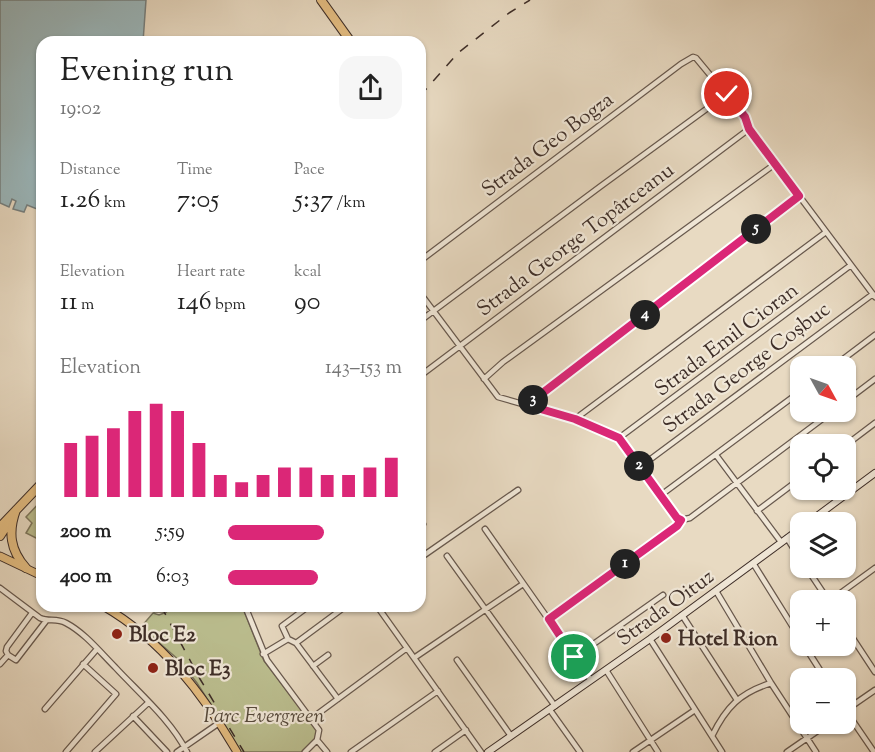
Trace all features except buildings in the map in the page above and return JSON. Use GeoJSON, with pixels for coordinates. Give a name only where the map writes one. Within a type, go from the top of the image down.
{"type":"FeatureCollection","features":[{"type":"Feature","properties":{"kind":"highway"},"geometry":{"type":"LineString","coordinates":[[321,0],[347,36]]}},
{"type":"Feature","properties":{"kind":"highway"},"geometry":{"type":"LineString","coordinates":[[0,527],[36,489]]}},
{"type":"Feature","properties":{"kind":"highway"},"geometry":{"type":"LineString","coordinates":[[0,536],[16,510]]}},
{"type":"Feature","properties":{"kind":"highway"},"geometry":{"type":"LineString","coordinates":[[16,510],[11,531],[12,545],[26,568]]}},
{"type":"Feature","properties":{"kind":"main road"},"geometry":{"type":"LineString","coordinates":[[822,512],[875,472]]}},
{"type":"Feature","properties":{"kind":"main road","name":"Strada Oituz"},"geometry":{"type":"LineString","coordinates":[[489,752],[650,639],[790,536]]}},
{"type":"Feature","properties":{"kind":"main road"},"geometry":{"type":"LineString","coordinates":[[0,550],[12,561]]}},
{"type":"Feature","properties":{"kind":"main road"},"geometry":{"type":"LineString","coordinates":[[0,556],[36,573]]}},
{"type":"Feature","properties":{"kind":"main road"},"geometry":{"type":"LineString","coordinates":[[112,612],[137,628],[187,678],[237,752]]}},
{"type":"Feature","properties":{"kind":"street","name":"Strada Geo Bogza"},"geometry":{"type":"LineString","coordinates":[[426,256],[689,58],[696,58],[727,94]]}},
{"type":"Feature","properties":{"kind":"street"},"geometry":{"type":"LineString","coordinates":[[426,317],[727,94],[745,117],[749,129],[874,295]]}},
{"type":"Feature","properties":{"kind":"street","name":"Strada George Topârceanu"},"geometry":{"type":"LineString","coordinates":[[426,371],[749,129]]}},
{"type":"Feature","properties":{"kind":"street"},"geometry":{"type":"LineString","coordinates":[[484,379],[503,362],[775,164]]}},
{"type":"Feature","properties":{"kind":"street"},"geometry":{"type":"LineString","coordinates":[[527,405],[799,196]]}},
{"type":"Feature","properties":{"kind":"street"},"geometry":{"type":"LineString","coordinates":[[575,419],[826,232]]}},
{"type":"Feature","properties":{"kind":"street","name":"Strada Emil Cioran"},"geometry":{"type":"LineString","coordinates":[[619,438],[851,265]]}},
{"type":"Feature","properties":{"kind":"street","name":"Strada George Coșbuc"},"geometry":{"type":"LineString","coordinates":[[640,467],[874,295]]}},
{"type":"Feature","properties":{"kind":"street"},"geometry":{"type":"LineString","coordinates":[[426,301],[498,397],[575,419],[619,438],[681,520]]}},
{"type":"Feature","properties":{"kind":"street"},"geometry":{"type":"LineString","coordinates":[[847,356],[875,335]]}},
{"type":"Feature","properties":{"kind":"street"},"geometry":{"type":"LineString","coordinates":[[856,393],[875,379]]}},
{"type":"Feature","properties":{"kind":"street"},"geometry":{"type":"LineString","coordinates":[[661,495],[790,399]]}},
{"type":"Feature","properties":{"kind":"street"},"geometry":{"type":"LineString","coordinates":[[549,619],[670,531],[681,520],[690,518],[817,422]]}},
{"type":"Feature","properties":{"kind":"street"},"geometry":{"type":"LineString","coordinates":[[856,437],[875,423]]}},
{"type":"Feature","properties":{"kind":"street"},"geometry":{"type":"LineString","coordinates":[[716,455],[757,511],[790,547]]}},
{"type":"Feature","properties":{"kind":"street"},"geometry":{"type":"LineString","coordinates":[[757,511],[790,486]]}},
{"type":"Feature","properties":{"kind":"street"},"geometry":{"type":"LineString","coordinates":[[426,554],[518,490]]}},
{"type":"Feature","properties":{"kind":"street"},"geometry":{"type":"LineString","coordinates":[[485,529],[591,680]]}},
{"type":"Feature","properties":{"kind":"street"},"geometry":{"type":"LineString","coordinates":[[447,556],[486,609],[579,752]]}},
{"type":"Feature","properties":{"kind":"street"},"geometry":{"type":"LineString","coordinates":[[753,563],[790,622]]}},
{"type":"Feature","properties":{"kind":"street"},"geometry":{"type":"LineString","coordinates":[[843,590],[875,568]]}},
{"type":"Feature","properties":{"kind":"street"},"geometry":{"type":"LineString","coordinates":[[414,658],[523,584]]}},
{"type":"Feature","properties":{"kind":"street"},"geometry":{"type":"LineString","coordinates":[[0,588],[46,621]]}},
{"type":"Feature","properties":{"kind":"street"},"geometry":{"type":"LineString","coordinates":[[716,591],[771,683],[816,752]]}},
{"type":"Feature","properties":{"kind":"street"},"geometry":{"type":"LineString","coordinates":[[574,657],[663,596]]}},
{"type":"Feature","properties":{"kind":"street"},"geometry":{"type":"LineString","coordinates":[[248,612],[263,654],[319,730],[317,740],[305,752]]}},
{"type":"Feature","properties":{"kind":"street"},"geometry":{"type":"LineString","coordinates":[[301,612],[282,626],[288,639],[296,643],[338,699]]}},
{"type":"Feature","properties":{"kind":"street"},"geometry":{"type":"LineString","coordinates":[[296,643],[338,612]]}},
{"type":"Feature","properties":{"kind":"street"},"geometry":{"type":"LineString","coordinates":[[381,612],[481,752]]}},
{"type":"Feature","properties":{"kind":"street"},"geometry":{"type":"LineString","coordinates":[[32,613],[7,647],[8,655],[16,660],[46,621],[53,618],[68,624],[97,649],[148,702],[174,730],[187,752]]}},
{"type":"Feature","properties":{"kind":"street"},"geometry":{"type":"LineString","coordinates":[[682,615],[737,700]]}},
{"type":"Feature","properties":{"kind":"street"},"geometry":{"type":"LineString","coordinates":[[263,654],[288,639]]}},
{"type":"Feature","properties":{"kind":"street"},"geometry":{"type":"LineString","coordinates":[[650,639],[722,752]]}},
{"type":"Feature","properties":{"kind":"street"},"geometry":{"type":"LineString","coordinates":[[856,641],[872,663],[875,672]]}},
{"type":"Feature","properties":{"kind":"street"},"geometry":{"type":"LineString","coordinates":[[312,718],[407,648]]}},
{"type":"Feature","properties":{"kind":"street"},"geometry":{"type":"LineString","coordinates":[[45,709],[97,649]]}},
{"type":"Feature","properties":{"kind":"street"},"geometry":{"type":"LineString","coordinates":[[0,664],[8,655]]}},
{"type":"Feature","properties":{"kind":"street"},"geometry":{"type":"LineString","coordinates":[[313,666],[328,655]]}},
{"type":"Feature","properties":{"kind":"street"},"geometry":{"type":"LineString","coordinates":[[457,660],[511,736]]}},
{"type":"Feature","properties":{"kind":"street"},"geometry":{"type":"LineString","coordinates":[[66,752],[116,694],[83,664]]}},
{"type":"Feature","properties":{"kind":"street"},"geometry":{"type":"LineString","coordinates":[[606,670],[658,752]]}},
{"type":"Feature","properties":{"kind":"street"},"geometry":{"type":"LineString","coordinates":[[712,735],[721,718],[737,700],[751,689],[771,683]]}},
{"type":"Feature","properties":{"kind":"street"},"geometry":{"type":"LineString","coordinates":[[856,703],[875,690]]}},
{"type":"Feature","properties":{"kind":"street"},"geometry":{"type":"LineString","coordinates":[[351,752],[438,691]]}},
{"type":"Feature","properties":{"kind":"street"},"geometry":{"type":"LineString","coordinates":[[95,752],[148,702]]}},
{"type":"Feature","properties":{"kind":"street"},"geometry":{"type":"LineString","coordinates":[[633,752],[695,710]]}},
{"type":"Feature","properties":{"kind":"street"},"geometry":{"type":"LineString","coordinates":[[133,716],[166,752]]}},
{"type":"Feature","properties":{"kind":"street"},"geometry":{"type":"LineString","coordinates":[[177,752],[219,723]]}},
{"type":"Feature","properties":{"kind":"street"},"geometry":{"type":"LineString","coordinates":[[856,725],[874,752]]}},
{"type":"Feature","properties":{"kind":"street"},"geometry":{"type":"LineString","coordinates":[[435,752],[466,730]]}},
{"type":"Feature","properties":{"kind":"street"},"geometry":{"type":"LineString","coordinates":[[788,752],[813,734]]}},
{"type":"Feature","properties":{"kind":"street"},"geometry":{"type":"LineString","coordinates":[[317,740],[327,752]]}},
{"type":"Feature","properties":{"kind":"green space"},"geometry":{"type":"Polygon","coordinates":[[[36,506],[36,538],[26,533],[32,523],[26,517],[36,506]]]}},
{"type":"Feature","properties":{"kind":"green space","name":"Parc Evergreen"},"geometry":{"type":"Polygon","coordinates":[[[167,612],[244,612],[264,661],[317,730],[315,740],[301,752],[241,752],[197,683],[180,661],[141,627],[153,613],[159,615],[167,612]]]}},
{"type":"Feature","properties":{"kind":"water"},"geometry":{"type":"Polygon","coordinates":[[[0,0],[146,0],[143,36],[36,36],[36,209],[27,205],[24,212],[13,209],[16,201],[12,199],[9,207],[0,203],[0,0]]]}},
{"type":"Feature","properties":{"kind":"railway"},"geometry":{"type":"LineString","coordinates":[[426,89],[458,53],[509,13],[530,0]]}},
{"type":"Feature","properties":{"kind":"railway"},"geometry":{"type":"LineString","coordinates":[[164,612],[200,679],[244,752]]}},
{"type":"Feature","properties":{"kind":"place","name":"Bloc E2"},"geometry":{"type":"Point","coordinates":[117,634]}},
{"type":"Feature","properties":{"kind":"place","name":"Hotel Rion"},"geometry":{"type":"Point","coordinates":[666,638]}},
{"type":"Feature","properties":{"kind":"place","name":"Bloc E3"},"geometry":{"type":"Point","coordinates":[153,668]}},
{"type":"Feature","properties":{"kind":"route"},"geometry":{"type":"LineString","coordinates":[[574,657],[549,619],[677,526],[681,520],[677,518],[619,438],[575,419],[527,405],[799,196],[749,129],[745,117],[727,94]]}}]}
